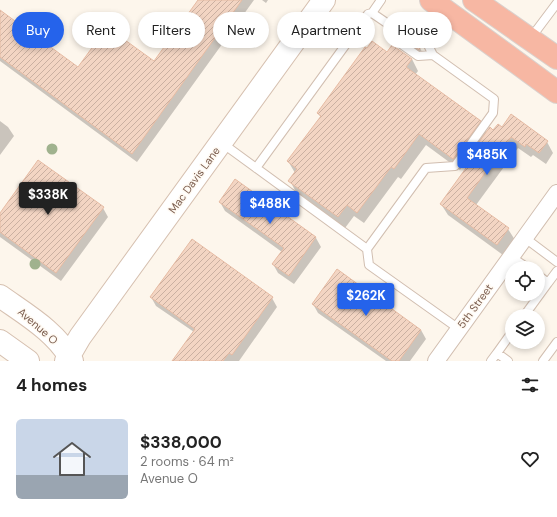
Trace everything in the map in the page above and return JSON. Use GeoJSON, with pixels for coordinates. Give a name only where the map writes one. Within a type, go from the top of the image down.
{"type":"FeatureCollection","features":[{"type":"Feature","properties":{"kind":"highway"},"geometry":{"type":"LineString","coordinates":[[430,0],[557,92]]}},
{"type":"Feature","properties":{"kind":"highway"},"geometry":{"type":"LineString","coordinates":[[485,5],[530,39],[554,53]]}},
{"type":"Feature","properties":{"kind":"street","name":"Mac Davis Lane"},"geometry":{"type":"LineString","coordinates":[[69,359],[89,324],[324,0]]}},
{"type":"Feature","properties":{"kind":"street","name":"5th Street"},"geometry":{"type":"LineString","coordinates":[[436,361],[557,193]]}},
{"type":"Feature","properties":{"kind":"street","name":"Avenue O"},"geometry":{"type":"LineString","coordinates":[[0,296],[26,314],[52,335],[69,359]]}},
{"type":"Feature","properties":{"kind":"street"},"geometry":{"type":"LineString","coordinates":[[0,341],[28,361]]}},
{"type":"Feature","properties":{"kind":"lane"},"geometry":{"type":"LineString","coordinates":[[373,12],[381,0]]}},
{"type":"Feature","properties":{"kind":"lane"},"geometry":{"type":"LineString","coordinates":[[530,39],[557,3]]}},
{"type":"Feature","properties":{"kind":"lane"},"geometry":{"type":"LineString","coordinates":[[256,168],[343,48]]}},
{"type":"Feature","properties":{"kind":"lane"},"geometry":{"type":"LineString","coordinates":[[407,48],[418,56],[433,55]]}},
{"type":"Feature","properties":{"kind":"lane"},"geometry":{"type":"LineString","coordinates":[[430,48],[433,55],[494,99],[493,113],[455,166],[426,168],[368,249],[368,265],[459,329]]}},
{"type":"Feature","properties":{"kind":"lane"},"geometry":{"type":"LineString","coordinates":[[221,143],[368,249]]}},
{"type":"Feature","properties":{"kind":"lane"},"geometry":{"type":"LineString","coordinates":[[525,238],[557,262]]}},
{"type":"Feature","properties":{"kind":"lane"},"geometry":{"type":"LineString","coordinates":[[511,256],[518,261]]}},
{"type":"Feature","properties":{"kind":"lane"},"geometry":{"type":"LineString","coordinates":[[529,309],[557,271]]}},
{"type":"Feature","properties":{"kind":"lane"},"geometry":{"type":"LineString","coordinates":[[491,361],[505,341]]}},
{"type":"Feature","properties":{"kind":"lane"},"geometry":{"type":"LineString","coordinates":[[543,361],[557,342]]}},
{"type":"Feature","properties":{"kind":"lane"},"geometry":{"type":"LineString","coordinates":[[496,353],[508,361]]}},
{"type":"Feature","properties":{"kind":"building"},"geometry":{"type":"Polygon","coordinates":[[[198,0],[242,0],[233,12],[213,12],[213,41],[132,154],[0,57],[0,10],[12,19],[12,48],[52,48],[78,67],[92,48],[130,48],[130,44],[154,61],[163,48],[205,48],[205,12],[189,12],[198,0]]]}},
{"type":"Feature","properties":{"kind":"building"},"geometry":{"type":"Polygon","coordinates":[[[375,43],[387,52],[390,48],[396,48],[412,59],[406,67],[481,121],[453,159],[419,134],[394,169],[391,167],[357,213],[347,205],[338,217],[288,181],[297,169],[287,161],[321,116],[317,113],[364,48],[375,48],[375,43]]]}},
{"type":"Feature","properties":{"kind":"building"},"geometry":{"type":"Polygon","coordinates":[[[511,114],[548,141],[539,153],[526,144],[525,147],[511,137],[467,198],[509,228],[497,245],[440,204],[466,168],[462,165],[490,127],[493,130],[498,124],[502,127],[511,114]]]}},
{"type":"Feature","properties":{"kind":"building"},"geometry":{"type":"Polygon","coordinates":[[[38,160],[104,207],[56,273],[0,232],[0,213],[38,160]]]}},
{"type":"Feature","properties":{"kind":"building"},"geometry":{"type":"Polygon","coordinates":[[[235,179],[316,237],[289,276],[272,264],[284,248],[219,202],[235,179]]]}},
{"type":"Feature","properties":{"kind":"building"},"geometry":{"type":"Polygon","coordinates":[[[192,239],[273,297],[232,355],[229,353],[223,361],[172,361],[195,329],[150,297],[192,239]]]}},
{"type":"Feature","properties":{"kind":"building"},"geometry":{"type":"Polygon","coordinates":[[[337,269],[421,330],[399,361],[392,361],[312,304],[337,269]]]}}]}
